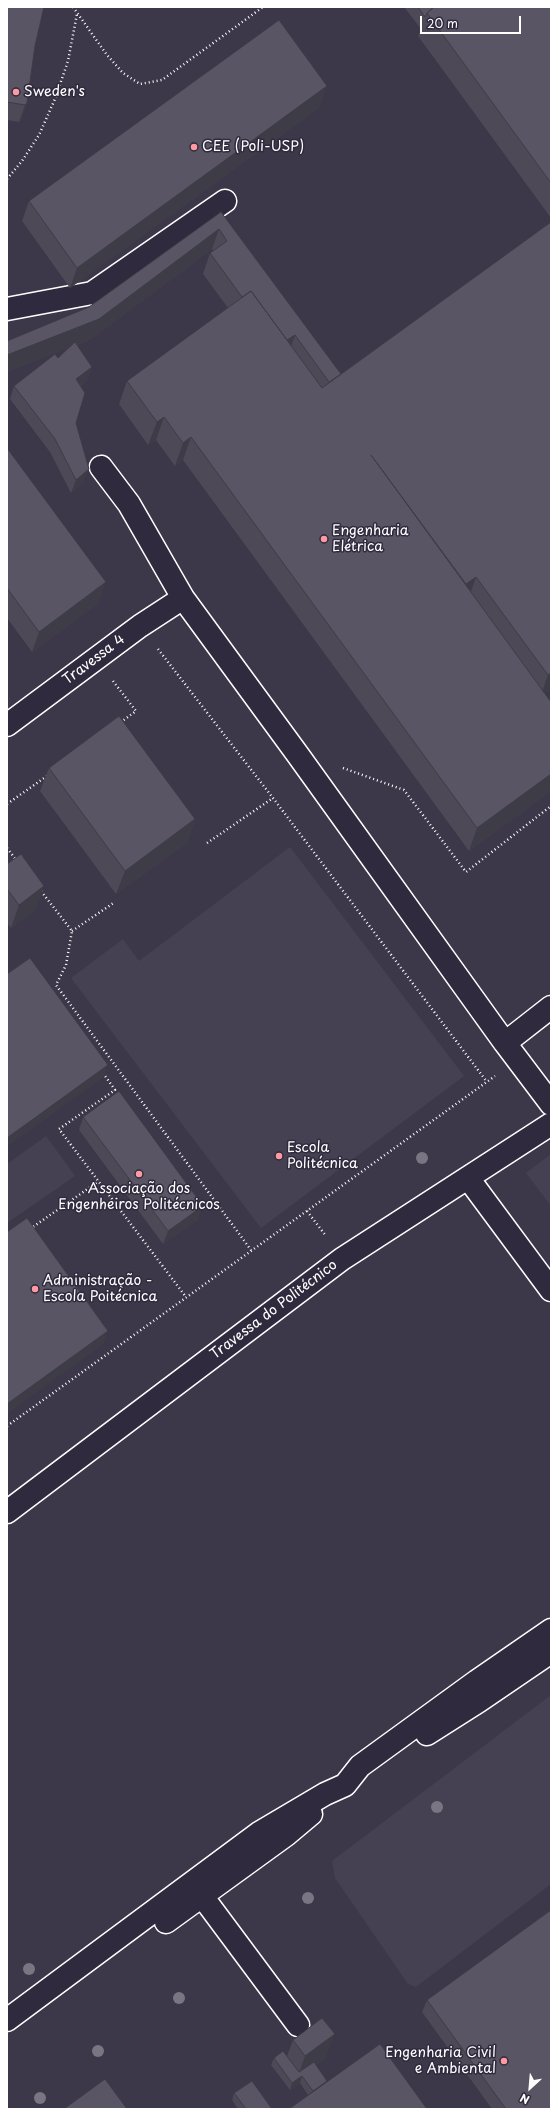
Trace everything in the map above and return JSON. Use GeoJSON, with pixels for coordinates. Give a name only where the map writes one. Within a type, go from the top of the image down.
{"type":"FeatureCollection","features":[{"type":"Feature","properties":{"kind":"lane"},"geometry":{"type":"LineString","coordinates":[[7,309],[92,293],[225,201]]}},
{"type":"Feature","properties":{"kind":"lane"},"geometry":{"type":"LineString","coordinates":[[101,467],[130,504],[183,598],[551,1104]]}},
{"type":"Feature","properties":{"kind":"lane","name":"Travessa 4"},"geometry":{"type":"LineString","coordinates":[[9,718],[97,658],[140,626],[183,598]]}},
{"type":"Feature","properties":{"kind":"lane"},"geometry":{"type":"LineString","coordinates":[[511,1051],[551,1007]]}},
{"type":"Feature","properties":{"kind":"lane","name":"Travessa do Politécnico"},"geometry":{"type":"LineString","coordinates":[[7,1512],[342,1259],[551,1124]]}},
{"type":"Feature","properties":{"kind":"lane"},"geometry":{"type":"LineString","coordinates":[[468,1178],[551,1290]]}},
{"type":"Feature","properties":{"kind":"lane"},"geometry":{"type":"LineString","coordinates":[[7,2036],[286,1835],[345,1785],[360,1766],[477,1680],[551,1630]]}},
{"type":"Feature","properties":{"kind":"lane"},"geometry":{"type":"LineString","coordinates":[[7,2020],[259,1833],[325,1794],[345,1785],[479,1701],[551,1652]]}},
{"type":"Feature","properties":{"kind":"lane"},"geometry":{"type":"LineString","coordinates":[[202,1896],[298,2025]]}},
{"type":"Feature","properties":{"kind":"path"},"geometry":{"type":"LineString","coordinates":[[73,7],[107,55],[123,73],[140,84],[162,80],[263,7]]}},
{"type":"Feature","properties":{"kind":"path"},"geometry":{"type":"LineString","coordinates":[[7,179],[22,161],[39,135],[55,99],[68,61],[77,14]]}},
{"type":"Feature","properties":{"kind":"path"},"geometry":{"type":"LineString","coordinates":[[140,626],[273,798],[487,1082]]}},
{"type":"Feature","properties":{"kind":"path"},"geometry":{"type":"LineString","coordinates":[[97,658],[136,711],[117,725]]}},
{"type":"Feature","properties":{"kind":"path"},"geometry":{"type":"LineString","coordinates":[[7,804],[54,772]]}},
{"type":"Feature","properties":{"kind":"path"},"geometry":{"type":"LineString","coordinates":[[361,774],[404,790],[466,872],[551,806]]}},
{"type":"Feature","properties":{"kind":"path"},"geometry":{"type":"LineString","coordinates":[[207,843],[273,798]]}},
{"type":"Feature","properties":{"kind":"path"},"geometry":{"type":"LineString","coordinates":[[7,848],[21,866]]}},
{"type":"Feature","properties":{"kind":"path"},"geometry":{"type":"LineString","coordinates":[[39,889],[72,930]]}},
{"type":"Feature","properties":{"kind":"path"},"geometry":{"type":"LineString","coordinates":[[115,902],[72,930],[66,965],[56,985],[251,1250]]}},
{"type":"Feature","properties":{"kind":"path"},"geometry":{"type":"LineString","coordinates":[[7,1426],[487,1082],[511,1051]]}},
{"type":"Feature","properties":{"kind":"path"},"geometry":{"type":"LineString","coordinates":[[101,1071],[115,1090],[59,1129],[186,1297]]}},
{"type":"Feature","properties":{"kind":"path"},"geometry":{"type":"LineString","coordinates":[[26,1232],[99,1181]]}},
{"type":"Feature","properties":{"kind":"shaded area","name":"Escola Politécnica"},"geometry":{"type":"Polygon","coordinates":[[[7,7],[551,7],[551,2109],[7,2109],[7,7]]]}},
{"type":"Feature","properties":{"kind":"shaded area"},"geometry":{"type":"Polygon","coordinates":[[[290,847],[464,1076],[261,1228],[71,978],[123,939],[139,961],[290,847]]]}},
{"type":"Feature","properties":{"kind":"shaded area"},"geometry":{"type":"Polygon","coordinates":[[[46,1136],[75,1176],[7,1223],[7,1164],[46,1136]]]}},
{"type":"Feature","properties":{"kind":"shaded area"},"geometry":{"type":"Polygon","coordinates":[[[551,1154],[551,1206],[526,1173],[551,1154]]]}},
{"type":"Feature","properties":{"kind":"shaded area"},"geometry":{"type":"Polygon","coordinates":[[[551,1695],[551,1884],[416,1987],[408,1984],[335,1878],[332,1861],[551,1695]]]}},
{"type":"Feature","properties":{"kind":"building","name":"Sweden's"},"geometry":{"type":"Polygon","coordinates":[[[7,7],[44,7],[35,46],[27,103],[25,105],[7,102],[7,7]]]}},
{"type":"Feature","properties":{"kind":"building"},"geometry":{"type":"Polygon","coordinates":[[[418,7],[434,7],[425,17],[418,7]]]}},
{"type":"Feature","properties":{"kind":"building"},"geometry":{"type":"Polygon","coordinates":[[[434,7],[551,7],[551,183],[427,13],[434,7]]]}},
{"type":"Feature","properties":{"kind":"building","name":"CEE (Poli-USP)"},"geometry":{"type":"Polygon","coordinates":[[[279,20],[327,86],[77,268],[29,201],[279,20]]]}},
{"type":"Feature","properties":{"kind":"building"},"geometry":{"type":"Polygon","coordinates":[[[221,212],[341,374],[329,382],[295,335],[287,340],[251,291],[242,297],[210,253],[227,241],[219,229],[99,319],[7,355],[7,341],[89,307],[221,212]]]}},
{"type":"Feature","properties":{"kind":"building","name":"Engenharia Elétrica"},"geometry":{"type":"Polygon","coordinates":[[[551,222],[551,673],[548,675],[476,577],[466,584],[371,455],[551,702],[551,774],[477,828],[191,437],[183,443],[164,417],[157,422],[127,381],[251,291],[322,388],[551,222]]]}},
{"type":"Feature","properties":{"kind":"building"},"geometry":{"type":"Polygon","coordinates":[[[75,342],[92,367],[76,379],[85,393],[76,423],[89,469],[76,480],[55,439],[14,386],[55,354],[58,358],[75,342]]]}},
{"type":"Feature","properties":{"kind":"building"},"geometry":{"type":"Polygon","coordinates":[[[7,448],[106,582],[39,632],[7,588],[7,448]]]}},
{"type":"Feature","properties":{"kind":"building"},"geometry":{"type":"Polygon","coordinates":[[[119,716],[195,819],[125,871],[49,768],[119,716]]]}},
{"type":"Feature","properties":{"kind":"building"},"geometry":{"type":"Polygon","coordinates":[[[21,854],[44,886],[19,905],[7,889],[7,864],[21,854]]]}},
{"type":"Feature","properties":{"kind":"building"},"geometry":{"type":"Polygon","coordinates":[[[30,958],[108,1065],[7,1138],[7,974],[30,958]]]}},
{"type":"Feature","properties":{"kind":"building","name":"Associação dos Engenheiros Politécnicos"},"geometry":{"type":"Polygon","coordinates":[[[119,1091],[203,1206],[168,1231],[83,1117],[119,1091]]]}},
{"type":"Feature","properties":{"kind":"building","name":"Administração - Escola Poitécnica"},"geometry":{"type":"Polygon","coordinates":[[[27,1218],[108,1331],[7,1404],[7,1232],[27,1218]]]}},
{"type":"Feature","properties":{"kind":"building","name":"Engenharia Civil e Ambiental"},"geometry":{"type":"Polygon","coordinates":[[[551,1910],[551,2109],[506,2109],[427,2000],[551,1910]]]}},
{"type":"Feature","properties":{"kind":"building"},"geometry":{"type":"Polygon","coordinates":[[[322,2018],[335,2034],[305,2056],[293,2040],[322,2018]]]}},
{"type":"Feature","properties":{"kind":"building","name":"Engenharia Civil e Ambiental"},"geometry":{"type":"Polygon","coordinates":[[[380,2044],[427,2109],[289,2109],[380,2044]]]}},
{"type":"Feature","properties":{"kind":"building"},"geometry":{"type":"Polygon","coordinates":[[[283,2051],[299,2072],[314,2062],[327,2081],[313,2091],[302,2076],[292,2083],[274,2058],[283,2051]]]}},
{"type":"Feature","properties":{"kind":"building"},"geometry":{"type":"Polygon","coordinates":[[[105,2079],[127,2109],[64,2109],[105,2079]]]}},
{"type":"Feature","properties":{"kind":"building"},"geometry":{"type":"Polygon","coordinates":[[[252,2081],[272,2109],[246,2109],[234,2093],[252,2081]]]}},
{"type":"Feature","properties":{"kind":"place","name":"Sweden's"},"geometry":{"type":"Point","coordinates":[16,92]}},
{"type":"Feature","properties":{"kind":"place","name":"CEE (Poli-USP)"},"geometry":{"type":"Point","coordinates":[194,147]}},
{"type":"Feature","properties":{"kind":"place","name":"Engenharia Elétrica"},"geometry":{"type":"Point","coordinates":[324,539]}},
{"type":"Feature","properties":{"kind":"place","name":"Escola Politécnica"},"geometry":{"type":"Point","coordinates":[279,1156]}},
{"type":"Feature","properties":{"kind":"place","name":"Associação dos Engenheiros Politécnicos"},"geometry":{"type":"Point","coordinates":[139,1174]}},
{"type":"Feature","properties":{"kind":"place","name":"Administração - Escola Poitécnica"},"geometry":{"type":"Point","coordinates":[35,1289]}},
{"type":"Feature","properties":{"kind":"place","name":"Engenharia Civil e Ambiental"},"geometry":{"type":"Point","coordinates":[504,2061]}}]}
